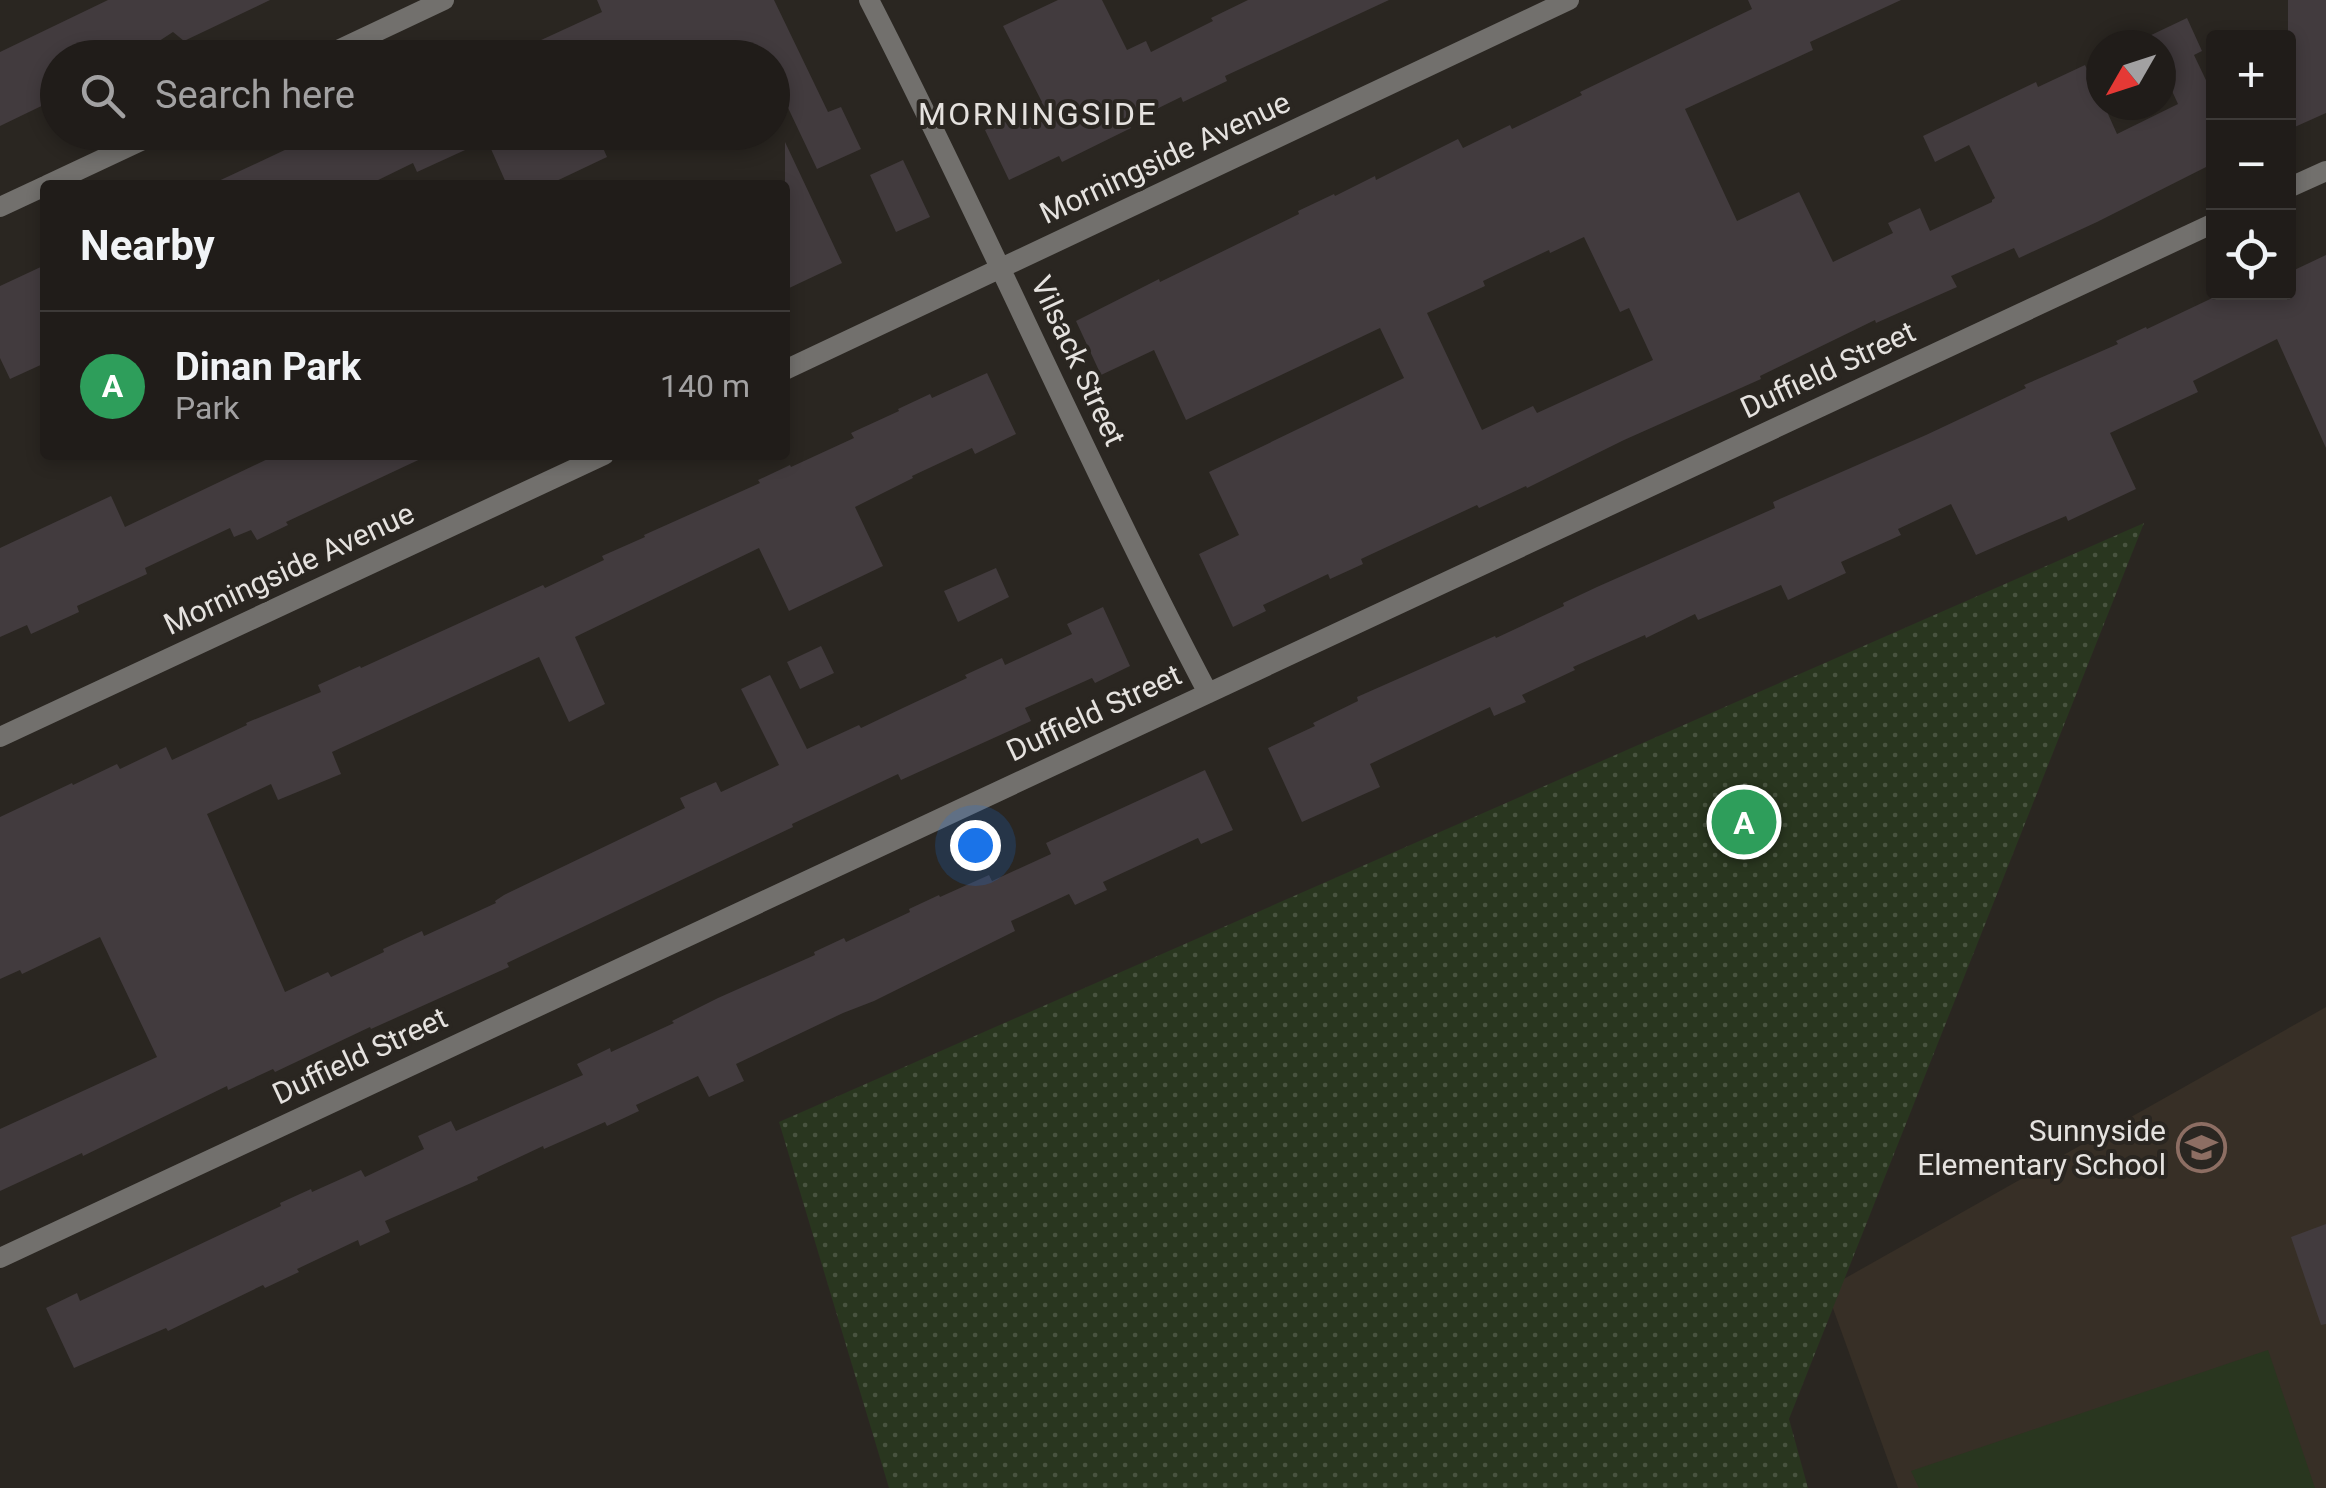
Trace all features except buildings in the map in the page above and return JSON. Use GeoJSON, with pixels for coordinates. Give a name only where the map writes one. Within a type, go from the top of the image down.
{"type":"FeatureCollection","features":[{"type":"Feature","properties":{"kind":"street"},"geometry":{"type":"LineString","coordinates":[[359,40],[444,0]]}},
{"type":"Feature","properties":{"kind":"street","name":"Vilsack Street"},"geometry":{"type":"LineString","coordinates":[[869,0],[1002,269],[1107,495],[1208,693]]}},
{"type":"Feature","properties":{"kind":"street","name":"Morningside Avenue"},"geometry":{"type":"LineString","coordinates":[[790,368],[1570,0]]}},
{"type":"Feature","properties":{"kind":"street"},"geometry":{"type":"LineString","coordinates":[[59,180],[122,150]]}},
{"type":"Feature","properties":{"kind":"street"},"geometry":{"type":"LineString","coordinates":[[2296,184],[2326,171]]}},
{"type":"Feature","properties":{"kind":"street"},"geometry":{"type":"LineString","coordinates":[[0,207],[40,189]]}},
{"type":"Feature","properties":{"kind":"street","name":"Duffield Street"},"geometry":{"type":"LineString","coordinates":[[0,1258],[2206,228]]}},
{"type":"Feature","properties":{"kind":"street","name":"Morningside Avenue"},"geometry":{"type":"LineString","coordinates":[[0,737],[593,460]]}},
{"type":"Feature","properties":{"kind":"shaded area","name":"Sunnyside Elementary School"},"geometry":{"type":"Polygon","coordinates":[[[2326,1007],[2326,1488],[1898,1488],[1826,1289],[2326,1007]]]}},
{"type":"Feature","properties":{"kind":"green space"},"geometry":{"type":"Polygon","coordinates":[[[2144,523],[1789,1419],[1808,1488],[889,1488],[779,1122],[2144,523]]]}},
{"type":"Feature","properties":{"kind":"green space"},"geometry":{"type":"Polygon","coordinates":[[[2268,1350],[2315,1488],[1919,1488],[1911,1471],[2268,1350]]]}},
{"type":"Feature","properties":{"kind":"place","name":"Dinan Park"},"geometry":{"type":"Point","coordinates":[1744,822]}},
{"type":"Feature","properties":{"kind":"place","name":"Sunnyside Elementary School"},"geometry":{"type":"Point","coordinates":[2201,1148]}},
{"type":"Feature","properties":{"kind":"district","name":"MORNINGSIDE"},"geometry":{"type":"Point","coordinates":[1038,114]}}]}
